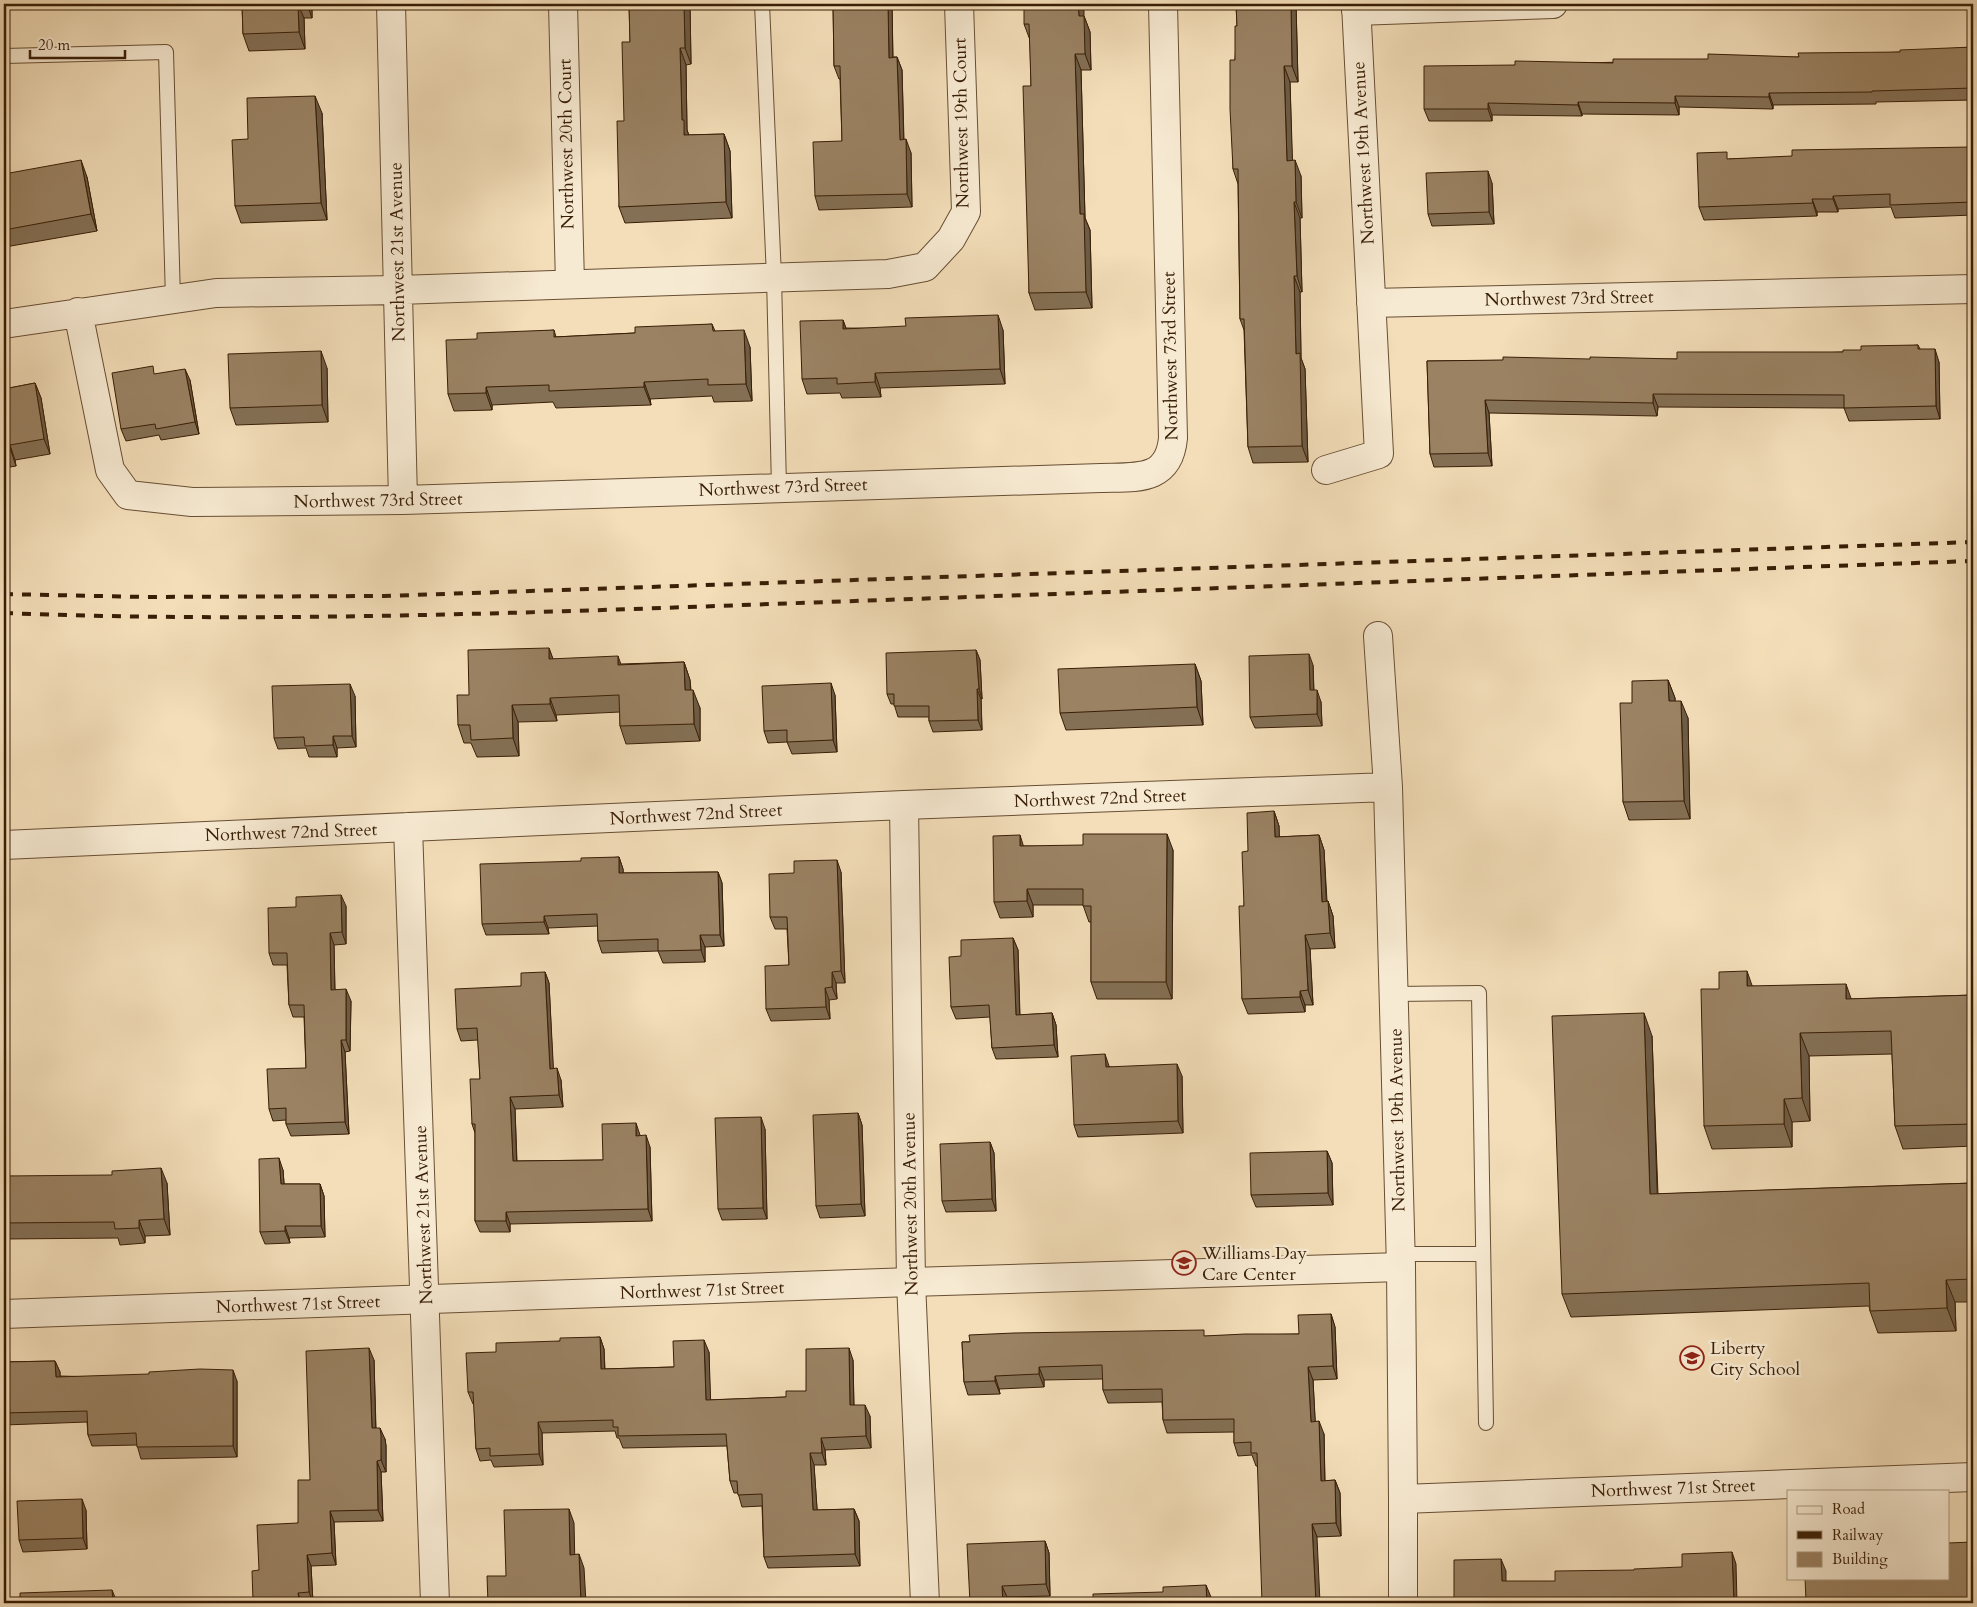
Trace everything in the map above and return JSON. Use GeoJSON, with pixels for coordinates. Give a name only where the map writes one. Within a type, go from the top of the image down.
{"type":"FeatureCollection","features":[{"type":"Feature","properties":{"kind":"street","name":"Northwest 21st Avenue"},"geometry":{"type":"LineString","coordinates":[[390,4],[403,500]]}},
{"type":"Feature","properties":{"kind":"street","name":"Northwest 20th Court"},"geometry":{"type":"LineString","coordinates":[[563,4],[570,284]]}},
{"type":"Feature","properties":{"kind":"street","name":"Northwest 19th Court"},"geometry":{"type":"LineString","coordinates":[[774,277],[888,274],[926,267],[951,239],[966,212],[959,4]]}},
{"type":"Feature","properties":{"kind":"street","name":"Northwest 73rd Street"},"geometry":{"type":"LineString","coordinates":[[78,312],[110,470],[128,495],[192,502],[403,500],[1139,476],[1151,474],[1161,468],[1169,459],[1172,438],[1163,4]]}},
{"type":"Feature","properties":{"kind":"street"},"geometry":{"type":"LineString","coordinates":[[1356,7],[1553,4]]}},
{"type":"Feature","properties":{"kind":"street","name":"Northwest 19th Avenue"},"geometry":{"type":"LineString","coordinates":[[1356,7],[1371,303]]}},
{"type":"Feature","properties":{"kind":"street"},"geometry":{"type":"LineString","coordinates":[[4,324],[216,293],[398,290],[774,277]]}},
{"type":"Feature","properties":{"kind":"street","name":"Northwest 73rd Street"},"geometry":{"type":"LineString","coordinates":[[1371,303],[1973,290]]}},
{"type":"Feature","properties":{"kind":"street"},"geometry":{"type":"LineString","coordinates":[[1326,470],[1379,454],[1371,303]]}},
{"type":"Feature","properties":{"kind":"street","name":"Northwest 19th Avenue"},"geometry":{"type":"LineString","coordinates":[[1378,636],[1388,787],[1401,1260],[1403,1603]]}},
{"type":"Feature","properties":{"kind":"street","name":"Northwest 72nd Street"},"geometry":{"type":"LineString","coordinates":[[4,845],[904,805],[1388,787]]}},
{"type":"Feature","properties":{"kind":"street","name":"Northwest 20th Avenue"},"geometry":{"type":"LineString","coordinates":[[904,805],[911,1282],[925,1603]]}},
{"type":"Feature","properties":{"kind":"street","name":"Northwest 21st Avenue"},"geometry":{"type":"LineString","coordinates":[[408,827],[426,1300],[435,1603]]}},
{"type":"Feature","properties":{"kind":"street","name":"Northwest 71st Street"},"geometry":{"type":"LineString","coordinates":[[4,1314],[911,1282],[1401,1260]]}},
{"type":"Feature","properties":{"kind":"street","name":"Northwest 71st Street"},"geometry":{"type":"LineString","coordinates":[[1403,1499],[1973,1477]]}},
{"type":"Feature","properties":{"kind":"lane"},"geometry":{"type":"LineString","coordinates":[[762,4],[774,277],[779,487]]}},
{"type":"Feature","properties":{"kind":"lane"},"geometry":{"type":"LineString","coordinates":[[4,56],[166,52],[174,299]]}},
{"type":"Feature","properties":{"kind":"lane"},"geometry":{"type":"LineString","coordinates":[[1394,994],[1479,993],[1486,1423]]}},
{"type":"Feature","properties":{"kind":"lane"},"geometry":{"type":"LineString","coordinates":[[1401,1260],[1483,1254]]}},
{"type":"Feature","properties":{"kind":"building"},"geometry":{"type":"Polygon","coordinates":[[[242,4],[298,4],[299,32],[243,34],[242,4]]]}},
{"type":"Feature","properties":{"kind":"building"},"geometry":{"type":"Polygon","coordinates":[[[629,4],[684,4],[685,48],[680,48],[684,135],[724,134],[726,202],[619,207],[617,121],[624,121],[622,42],[630,42],[629,4]]]}},
{"type":"Feature","properties":{"kind":"building"},"geometry":{"type":"Polygon","coordinates":[[[833,4],[888,4],[889,58],[897,57],[900,140],[906,139],[907,194],[815,196],[813,142],[842,141],[840,66],[834,66],[833,4]]]}},
{"type":"Feature","properties":{"kind":"building"},"geometry":{"type":"Polygon","coordinates":[[[1024,4],[1078,4],[1079,16],[1084,16],[1085,54],[1075,54],[1080,214],[1084,214],[1086,292],[1029,293],[1023,86],[1031,86],[1029,24],[1024,24],[1024,4]]]}},
{"type":"Feature","properties":{"kind":"building"},"geometry":{"type":"Polygon","coordinates":[[[1236,4],[1291,4],[1292,66],[1284,66],[1287,161],[1295,160],[1296,202],[1294,202],[1297,276],[1294,276],[1296,354],[1300,353],[1302,446],[1248,447],[1244,319],[1240,319],[1238,169],[1233,169],[1230,109],[1230,60],[1235,60],[1236,4]]]}},
{"type":"Feature","properties":{"kind":"building"},"geometry":{"type":"Polygon","coordinates":[[[1973,47],[1973,88],[1872,92],[1769,93],[1769,97],[1675,96],[1675,103],[1578,102],[1578,105],[1488,103],[1488,109],[1424,109],[1424,66],[1515,65],[1515,61],[1613,63],[1613,59],[1708,59],[1708,54],[1799,57],[1798,53],[1900,52],[1900,50],[1973,47]]]}},
{"type":"Feature","properties":{"kind":"building"},"geometry":{"type":"Polygon","coordinates":[[[315,96],[321,203],[235,206],[232,140],[248,139],[247,98],[315,96]]]}},
{"type":"Feature","properties":{"kind":"building"},"geometry":{"type":"Polygon","coordinates":[[[1971,147],[1971,155],[1973,155],[1973,202],[1890,205],[1890,194],[1833,196],[1833,199],[1812,199],[1813,203],[1699,207],[1697,153],[1727,152],[1727,159],[1792,156],[1792,150],[1971,147]]]}},
{"type":"Feature","properties":{"kind":"building"},"geometry":{"type":"Polygon","coordinates":[[[81,160],[91,214],[4,230],[4,174],[81,160]]]}},
{"type":"Feature","properties":{"kind":"building"},"geometry":{"type":"Polygon","coordinates":[[[1488,171],[1489,212],[1428,214],[1426,173],[1488,171]]]}},
{"type":"Feature","properties":{"kind":"building"},"geometry":{"type":"Polygon","coordinates":[[[998,315],[1000,369],[875,373],[875,382],[837,384],[837,378],[802,379],[800,321],[843,320],[843,329],[906,326],[905,318],[998,315]]]}},
{"type":"Feature","properties":{"kind":"building"},"geometry":{"type":"Polygon","coordinates":[[[712,324],[713,331],[744,330],[746,384],[708,385],[708,379],[644,382],[644,387],[549,391],[549,385],[486,387],[486,393],[448,394],[446,340],[477,339],[477,333],[554,330],[554,337],[635,333],[635,327],[712,324]]]}},
{"type":"Feature","properties":{"kind":"building"},"geometry":{"type":"Polygon","coordinates":[[[1918,345],[1918,349],[1935,349],[1936,406],[1844,408],[1844,395],[1653,394],[1653,403],[1485,400],[1488,453],[1430,454],[1427,361],[1503,360],[1503,357],[1677,359],[1677,352],[1843,352],[1843,350],[1861,350],[1861,346],[1918,345]]]}},
{"type":"Feature","properties":{"kind":"building"},"geometry":{"type":"Polygon","coordinates":[[[321,351],[322,405],[230,408],[228,354],[321,351]]]}},
{"type":"Feature","properties":{"kind":"building"},"geometry":{"type":"Polygon","coordinates":[[[153,366],[154,374],[185,369],[195,422],[156,429],[155,424],[121,429],[112,373],[153,366]]]}},
{"type":"Feature","properties":{"kind":"building"},"geometry":{"type":"Polygon","coordinates":[[[35,383],[44,439],[10,445],[11,451],[4,452],[4,389],[35,383]]]}},
{"type":"Feature","properties":{"kind":"building"},"geometry":{"type":"Polygon","coordinates":[[[549,648],[549,659],[618,656],[618,665],[684,662],[685,690],[693,690],[694,724],[620,726],[619,695],[550,698],[550,704],[512,705],[513,738],[471,740],[470,725],[458,725],[457,695],[469,695],[468,650],[549,648]]]}},
{"type":"Feature","properties":{"kind":"building"},"geometry":{"type":"Polygon","coordinates":[[[976,650],[979,689],[977,689],[978,720],[929,721],[929,706],[894,706],[894,694],[887,694],[886,653],[976,650]]]}},
{"type":"Feature","properties":{"kind":"building"},"geometry":{"type":"Polygon","coordinates":[[[1309,654],[1310,690],[1317,690],[1317,714],[1250,717],[1249,656],[1309,654]]]}},
{"type":"Feature","properties":{"kind":"building"},"geometry":{"type":"Polygon","coordinates":[[[1195,664],[1197,707],[1060,713],[1058,669],[1195,664]]]}},
{"type":"Feature","properties":{"kind":"building"},"geometry":{"type":"Polygon","coordinates":[[[1668,680],[1669,701],[1681,701],[1684,801],[1623,802],[1620,703],[1632,703],[1632,681],[1668,680]]]}},
{"type":"Feature","properties":{"kind":"building"},"geometry":{"type":"Polygon","coordinates":[[[831,683],[833,740],[787,742],[787,730],[764,731],[762,686],[831,683]]]}},
{"type":"Feature","properties":{"kind":"building"},"geometry":{"type":"Polygon","coordinates":[[[350,684],[352,736],[333,736],[333,745],[305,746],[304,737],[274,738],[272,686],[350,684]]]}},
{"type":"Feature","properties":{"kind":"building"},"geometry":{"type":"Polygon","coordinates":[[[1274,811],[1275,837],[1319,835],[1322,902],[1328,901],[1330,933],[1305,935],[1308,990],[1300,991],[1300,997],[1242,999],[1239,906],[1244,906],[1242,852],[1248,851],[1247,813],[1274,811]]]}},
{"type":"Feature","properties":{"kind":"building"},"geometry":{"type":"Polygon","coordinates":[[[1083,834],[1167,834],[1166,982],[1091,982],[1091,906],[1083,906],[1083,889],[1027,889],[1027,901],[994,902],[993,836],[1020,835],[1020,846],[1083,845],[1083,834]]]}},
{"type":"Feature","properties":{"kind":"building"},"geometry":{"type":"Polygon","coordinates":[[[619,857],[619,873],[718,872],[720,935],[700,935],[701,950],[658,951],[658,939],[598,941],[597,914],[544,916],[544,922],[482,924],[480,864],[581,861],[581,858],[619,857]]]}},
{"type":"Feature","properties":{"kind":"building"},"geometry":{"type":"Polygon","coordinates":[[[837,860],[841,971],[832,972],[832,987],[825,988],[826,1007],[766,1009],[765,966],[789,965],[787,917],[770,917],[769,874],[794,873],[794,861],[837,860]]]}},
{"type":"Feature","properties":{"kind":"building"},"geometry":{"type":"Polygon","coordinates":[[[341,895],[342,932],[330,933],[331,990],[346,989],[346,1040],[341,1040],[345,1122],[286,1124],[286,1108],[269,1109],[267,1069],[306,1068],[304,1005],[289,1005],[287,953],[269,953],[268,908],[296,907],[296,897],[341,895]]]}},
{"type":"Feature","properties":{"kind":"building"},"geometry":{"type":"Polygon","coordinates":[[[1013,938],[1016,1015],[1052,1013],[1054,1045],[992,1048],[989,1005],[951,1007],[949,957],[961,956],[961,940],[1013,938]]]}},
{"type":"Feature","properties":{"kind":"building"},"geometry":{"type":"Polygon","coordinates":[[[1747,971],[1747,986],[1846,984],[1846,999],[1973,995],[1973,1124],[1895,1126],[1891,1031],[1800,1033],[1802,1098],[1784,1099],[1784,1124],[1704,1126],[1701,989],[1719,989],[1719,972],[1747,971]]]}},
{"type":"Feature","properties":{"kind":"building"},"geometry":{"type":"Polygon","coordinates":[[[545,972],[550,1069],[557,1068],[559,1095],[510,1097],[513,1161],[603,1160],[602,1124],[636,1123],[636,1136],[646,1135],[648,1209],[506,1212],[506,1221],[475,1221],[475,1124],[472,1124],[470,1079],[480,1079],[477,1028],[457,1029],[455,989],[521,986],[521,973],[545,972]]]}},
{"type":"Feature","properties":{"kind":"building"},"geometry":{"type":"Polygon","coordinates":[[[1644,1013],[1650,1194],[1973,1183],[1973,1279],[1946,1280],[1947,1308],[1870,1311],[1869,1283],[1562,1294],[1552,1016],[1644,1013]]]}},
{"type":"Feature","properties":{"kind":"building"},"geometry":{"type":"Polygon","coordinates":[[[1105,1054],[1106,1067],[1177,1064],[1178,1121],[1074,1125],[1071,1056],[1105,1054]]]}},
{"type":"Feature","properties":{"kind":"building"},"geometry":{"type":"Polygon","coordinates":[[[858,1113],[861,1204],[816,1206],[813,1115],[858,1113]]]}},
{"type":"Feature","properties":{"kind":"building"},"geometry":{"type":"Polygon","coordinates":[[[761,1117],[763,1208],[718,1209],[715,1118],[761,1117]]]}},
{"type":"Feature","properties":{"kind":"building"},"geometry":{"type":"Polygon","coordinates":[[[990,1142],[992,1199],[942,1201],[940,1144],[990,1142]]]}},
{"type":"Feature","properties":{"kind":"building"},"geometry":{"type":"Polygon","coordinates":[[[1327,1151],[1328,1193],[1251,1195],[1250,1153],[1327,1151]]]}},
{"type":"Feature","properties":{"kind":"building"},"geometry":{"type":"Polygon","coordinates":[[[279,1158],[281,1184],[320,1184],[321,1226],[285,1226],[285,1231],[260,1232],[259,1159],[279,1158]]]}},
{"type":"Feature","properties":{"kind":"building"},"geometry":{"type":"Polygon","coordinates":[[[161,1168],[164,1219],[139,1220],[139,1228],[115,1229],[114,1222],[4,1223],[4,1176],[112,1175],[112,1171],[161,1168]]]}},
{"type":"Feature","properties":{"kind":"building"},"geometry":{"type":"Polygon","coordinates":[[[1331,1314],[1333,1366],[1308,1367],[1311,1422],[1319,1421],[1321,1481],[1335,1480],[1336,1523],[1312,1524],[1316,1603],[1262,1603],[1257,1453],[1251,1453],[1251,1442],[1234,1443],[1234,1419],[1163,1420],[1162,1389],[1103,1390],[1102,1365],[1039,1367],[1039,1374],[995,1376],[995,1381],[964,1382],[962,1342],[970,1342],[969,1335],[1204,1330],[1204,1336],[1299,1334],[1298,1315],[1331,1314]]]}},
{"type":"Feature","properties":{"kind":"building"},"geometry":{"type":"Polygon","coordinates":[[[600,1337],[601,1369],[674,1367],[673,1341],[704,1340],[706,1400],[786,1397],[786,1391],[806,1391],[806,1349],[849,1348],[850,1405],[865,1405],[866,1436],[821,1438],[822,1453],[810,1453],[813,1510],[854,1509],[855,1554],[764,1557],[762,1494],[738,1495],[737,1481],[730,1481],[726,1434],[618,1436],[618,1427],[613,1427],[613,1420],[538,1422],[539,1454],[490,1456],[490,1448],[476,1449],[473,1392],[468,1392],[466,1353],[496,1352],[496,1343],[560,1341],[560,1338],[600,1337]]]}},
{"type":"Feature","properties":{"kind":"building"},"geometry":{"type":"Polygon","coordinates":[[[369,1348],[372,1428],[380,1428],[381,1435],[381,1460],[377,1461],[378,1510],[330,1511],[332,1553],[307,1555],[309,1592],[298,1593],[299,1599],[253,1601],[252,1571],[259,1570],[257,1525],[298,1523],[298,1480],[310,1480],[306,1351],[369,1348]]]}},
{"type":"Feature","properties":{"kind":"building"},"geometry":{"type":"Polygon","coordinates":[[[55,1361],[56,1377],[149,1374],[149,1372],[200,1369],[233,1370],[233,1446],[137,1447],[136,1433],[88,1435],[87,1411],[4,1413],[4,1362],[55,1361]]]}},
{"type":"Feature","properties":{"kind":"building"},"geometry":{"type":"Polygon","coordinates":[[[82,1499],[83,1538],[19,1540],[17,1501],[82,1499]]]}},
{"type":"Feature","properties":{"kind":"building"},"geometry":{"type":"Polygon","coordinates":[[[569,1509],[570,1555],[579,1554],[581,1603],[488,1603],[487,1576],[506,1576],[504,1510],[569,1509]]]}},
{"type":"Feature","properties":{"kind":"building"},"geometry":{"type":"Polygon","coordinates":[[[1045,1541],[1046,1584],[1002,1586],[1003,1603],[970,1603],[967,1544],[1045,1541]]]}},
{"type":"Feature","properties":{"kind":"building"},"geometry":{"type":"Polygon","coordinates":[[[1973,1542],[1973,1603],[1863,1603],[1863,1599],[1806,1601],[1805,1580],[1950,1580],[1950,1543],[1973,1542]]]}},
{"type":"Feature","properties":{"kind":"building"},"geometry":{"type":"Polygon","coordinates":[[[1732,1552],[1734,1603],[1454,1603],[1454,1560],[1501,1559],[1502,1581],[1555,1581],[1555,1571],[1682,1567],[1682,1554],[1732,1552]]]}},
{"type":"Feature","properties":{"kind":"building"},"geometry":{"type":"Polygon","coordinates":[[[1206,1585],[1207,1603],[1093,1603],[1093,1594],[1163,1592],[1163,1587],[1206,1585]]]}},
{"type":"Feature","properties":{"kind":"building"},"geometry":{"type":"Polygon","coordinates":[[[112,1590],[113,1603],[20,1603],[20,1593],[112,1590]]]}},
{"type":"Feature","properties":{"kind":"railway"},"geometry":{"type":"LineString","coordinates":[[4,594],[145,597],[384,596],[1973,542]]}},
{"type":"Feature","properties":{"kind":"railway"},"geometry":{"type":"LineString","coordinates":[[4,613],[217,617],[430,615],[1973,561]]}},
{"type":"Feature","properties":{"kind":"place","name":"Williams Day Care Center"},"geometry":{"type":"Point","coordinates":[1184,1263]}},
{"type":"Feature","properties":{"kind":"place","name":"Liberty City School"},"geometry":{"type":"Point","coordinates":[1692,1358]}}]}
